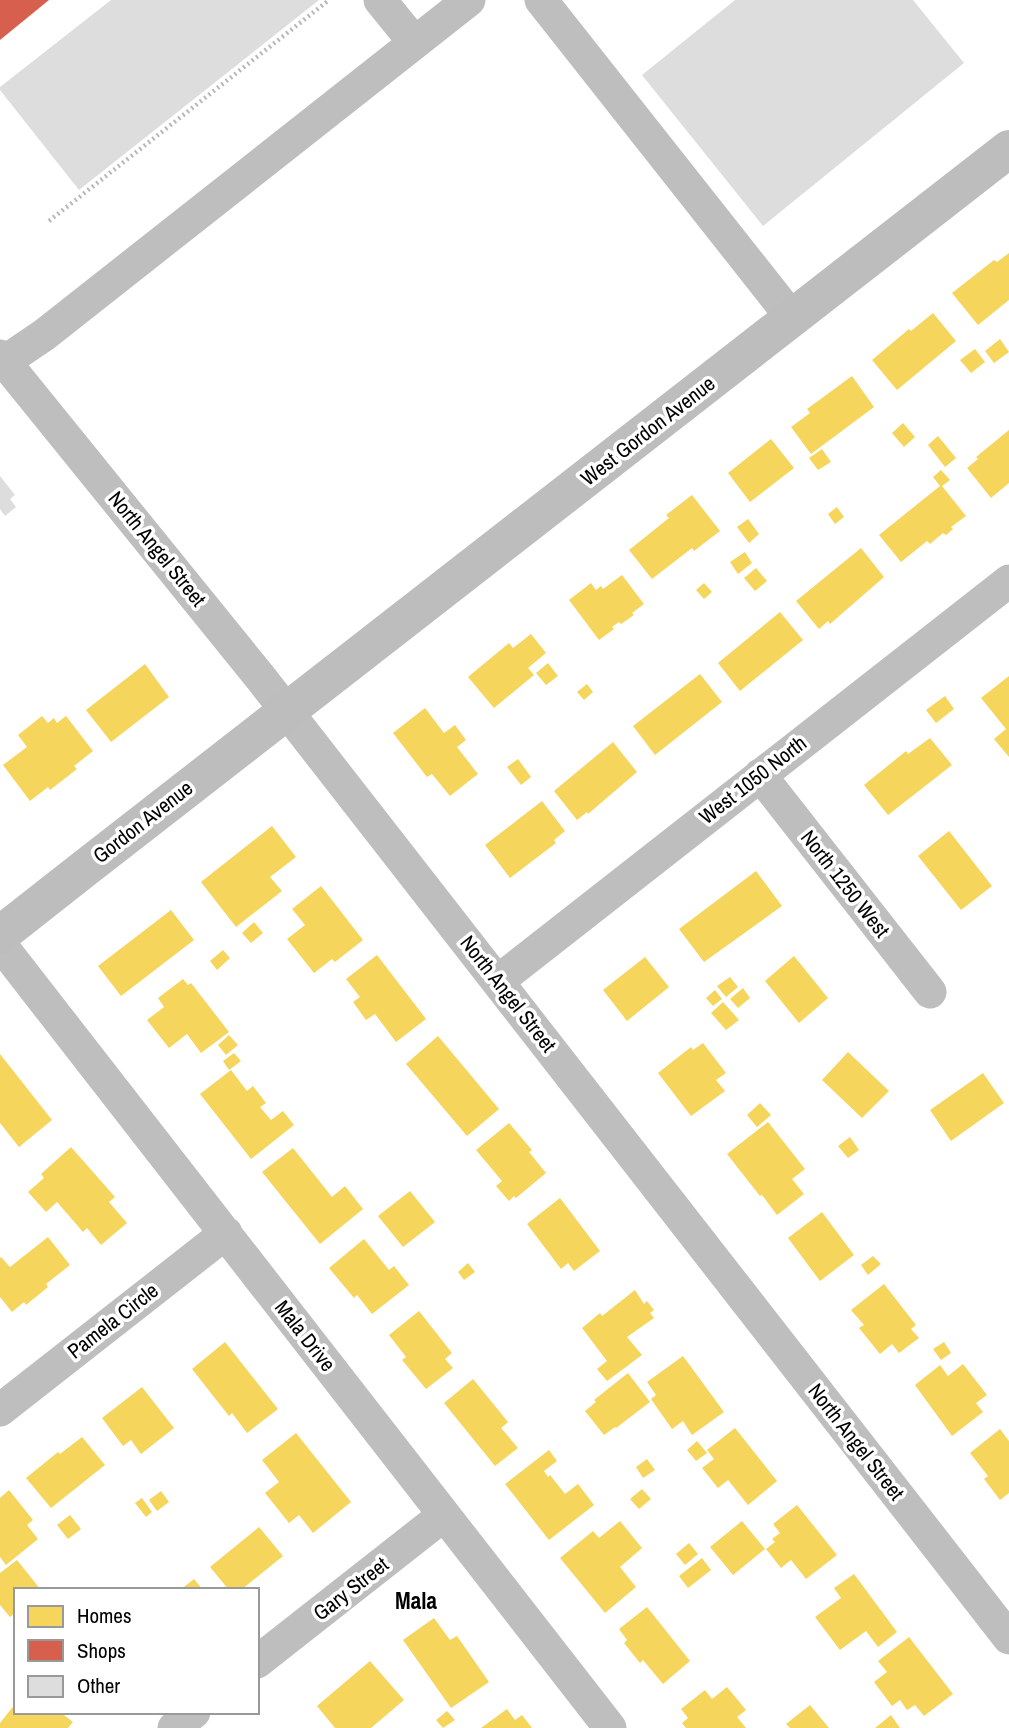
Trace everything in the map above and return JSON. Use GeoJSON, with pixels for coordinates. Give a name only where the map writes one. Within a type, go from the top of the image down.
{"type":"FeatureCollection","features":[{"type":"Feature","properties":{"kind":"main road","name":"West Gordon Avenue"},"geometry":{"type":"LineString","coordinates":[[286,710],[1009,149]]}},
{"type":"Feature","properties":{"kind":"main road","name":"Gordon Avenue"},"geometry":{"type":"LineString","coordinates":[[0,935],[286,710]]}},
{"type":"Feature","properties":{"kind":"street"},"geometry":{"type":"LineString","coordinates":[[380,0],[414,42]]}},
{"type":"Feature","properties":{"kind":"street"},"geometry":{"type":"LineString","coordinates":[[2,359],[44,335],[469,0]]}},
{"type":"Feature","properties":{"kind":"street"},"geometry":{"type":"LineString","coordinates":[[541,0],[793,319]]}},
{"type":"Feature","properties":{"kind":"street","name":"North Angel Street"},"geometry":{"type":"LineString","coordinates":[[2,359],[286,710],[1009,1638]]}},
{"type":"Feature","properties":{"kind":"street","name":"West 1050 North"},"geometry":{"type":"LineString","coordinates":[[498,981],[1009,581]]}},
{"type":"Feature","properties":{"kind":"street","name":"North 1250 West"},"geometry":{"type":"LineString","coordinates":[[760,775],[930,992]]}},
{"type":"Feature","properties":{"kind":"street","name":"Mala Drive"},"geometry":{"type":"LineString","coordinates":[[0,944],[610,1728]]}},
{"type":"Feature","properties":{"kind":"street","name":"Pamela Circle"},"geometry":{"type":"LineString","coordinates":[[0,1410],[226,1233]]}},
{"type":"Feature","properties":{"kind":"street","name":"Gary Street"},"geometry":{"type":"LineString","coordinates":[[259,1660],[444,1515]]}},
{"type":"Feature","properties":{"kind":"street"},"geometry":{"type":"LineString","coordinates":[[174,1728],[192,1714]]}},
{"type":"Feature","properties":{"kind":"path"},"geometry":{"type":"LineString","coordinates":[[49,221],[329,0]]}},
{"type":"Feature","properties":{"kind":"building: Homes"},"geometry":{"type":"Polygon","coordinates":[[[1009,253],[1009,300],[978,325],[952,293],[994,260],[997,262],[1009,253]]]}},
{"type":"Feature","properties":{"kind":"building: Homes"},"geometry":{"type":"Polygon","coordinates":[[[933,313],[956,341],[897,390],[872,360],[933,313]]]}},
{"type":"Feature","properties":{"kind":"building: Homes"},"geometry":{"type":"Polygon","coordinates":[[[1000,339],[1009,352],[994,363],[985,351],[1000,339]]]}},
{"type":"Feature","properties":{"kind":"building: Homes"},"geometry":{"type":"Polygon","coordinates":[[[975,349],[985,362],[971,373],[960,360],[975,349]]]}},
{"type":"Feature","properties":{"kind":"building: Homes"},"geometry":{"type":"Polygon","coordinates":[[[852,376],[874,407],[811,454],[791,427],[810,413],[807,409],[852,376]]]}},
{"type":"Feature","properties":{"kind":"building: Homes"},"geometry":{"type":"Polygon","coordinates":[[[903,423],[915,437],[904,447],[892,433],[903,423]]]}},
{"type":"Feature","properties":{"kind":"building: Homes"},"geometry":{"type":"Polygon","coordinates":[[[1009,430],[1009,483],[991,498],[967,468],[978,459],[976,457],[1009,430]]]}},
{"type":"Feature","properties":{"kind":"building: Homes"},"geometry":{"type":"Polygon","coordinates":[[[938,436],[956,458],[945,467],[928,445],[938,436]]]}},
{"type":"Feature","properties":{"kind":"building: Homes"},"geometry":{"type":"Polygon","coordinates":[[[771,439],[794,468],[750,502],[728,473],[771,439]]]}},
{"type":"Feature","properties":{"kind":"building: Homes"},"geometry":{"type":"Polygon","coordinates":[[[822,449],[831,462],[818,470],[809,458],[822,449]]]}},
{"type":"Feature","properties":{"kind":"building: Homes"},"geometry":{"type":"Polygon","coordinates":[[[941,470],[950,480],[942,486],[966,516],[951,527],[953,529],[946,535],[943,533],[930,544],[927,541],[901,562],[879,535],[940,486],[933,477],[941,470]]]}},
{"type":"Feature","properties":{"kind":"building: Homes"},"geometry":{"type":"Polygon","coordinates":[[[692,495],[720,531],[694,551],[692,548],[652,579],[629,550],[669,518],[666,515],[692,495]]]}},
{"type":"Feature","properties":{"kind":"building: Homes"},"geometry":{"type":"Polygon","coordinates":[[[837,507],[844,517],[835,524],[828,514],[837,507]]]}},
{"type":"Feature","properties":{"kind":"building: Homes"},"geometry":{"type":"Polygon","coordinates":[[[748,519],[759,534],[749,543],[737,527],[748,519]]]}},
{"type":"Feature","properties":{"kind":"building: Homes"},"geometry":{"type":"Polygon","coordinates":[[[861,548],[884,577],[830,624],[828,621],[819,629],[796,601],[861,548]]]}},
{"type":"Feature","properties":{"kind":"building: Homes"},"geometry":{"type":"Polygon","coordinates":[[[745,552],[752,563],[738,574],[730,562],[745,552]]]}},
{"type":"Feature","properties":{"kind":"building: Homes"},"geometry":{"type":"Polygon","coordinates":[[[756,568],[767,581],[755,591],[744,578],[756,568]]]}},
{"type":"Feature","properties":{"kind":"building: Homes"},"geometry":{"type":"Polygon","coordinates":[[[622,575],[644,604],[632,613],[634,615],[612,627],[614,629],[599,640],[569,600],[591,583],[596,590],[601,586],[603,589],[622,575]]]}},
{"type":"Feature","properties":{"kind":"building: Homes"},"geometry":{"type":"Polygon","coordinates":[[[704,583],[712,592],[704,599],[696,590],[704,583]]]}},
{"type":"Feature","properties":{"kind":"building: Homes"},"geometry":{"type":"Polygon","coordinates":[[[780,612],[803,640],[740,691],[718,663],[780,612]]]}},
{"type":"Feature","properties":{"kind":"building: Homes"},"geometry":{"type":"Polygon","coordinates":[[[531,634],[546,653],[528,668],[534,675],[494,708],[468,677],[509,643],[513,648],[531,634]]]}},
{"type":"Feature","properties":{"kind":"building: Homes"},"geometry":{"type":"Polygon","coordinates":[[[548,663],[558,676],[546,685],[536,673],[548,663]]]}},
{"type":"Feature","properties":{"kind":"building: Homes"},"geometry":{"type":"Polygon","coordinates":[[[145,664],[169,697],[111,742],[86,710],[145,664]]]}},
{"type":"Feature","properties":{"kind":"building: Homes"},"geometry":{"type":"Polygon","coordinates":[[[700,674],[722,702],[655,755],[633,726],[700,674]]]}},
{"type":"Feature","properties":{"kind":"building: Homes"},"geometry":{"type":"Polygon","coordinates":[[[1009,676],[1009,757],[994,739],[1006,729],[981,698],[1009,676]]]}},
{"type":"Feature","properties":{"kind":"building: Homes"},"geometry":{"type":"Polygon","coordinates":[[[587,684],[593,692],[584,700],[577,692],[587,684]]]}},
{"type":"Feature","properties":{"kind":"building: Homes"},"geometry":{"type":"Polygon","coordinates":[[[945,696],[954,709],[936,723],[926,710],[945,696]]]}},
{"type":"Feature","properties":{"kind":"building: Homes"},"geometry":{"type":"Polygon","coordinates":[[[425,708],[444,733],[455,725],[466,740],[457,747],[478,774],[450,796],[432,774],[427,777],[393,733],[425,708]]]}},
{"type":"Feature","properties":{"kind":"building: Homes"},"geometry":{"type":"Polygon","coordinates":[[[42,716],[48,723],[54,718],[57,723],[66,716],[93,751],[74,766],[77,769],[50,790],[48,787],[30,801],[3,765],[27,747],[18,735],[42,716]]]}},
{"type":"Feature","properties":{"kind":"building: Homes"},"geometry":{"type":"Polygon","coordinates":[[[930,738],[952,765],[888,815],[864,785],[906,751],[908,754],[930,738]]]}},
{"type":"Feature","properties":{"kind":"building: Homes"},"geometry":{"type":"Polygon","coordinates":[[[613,742],[637,772],[588,814],[587,812],[577,820],[554,791],[613,742]]]}},
{"type":"Feature","properties":{"kind":"building: Homes"},"geometry":{"type":"Polygon","coordinates":[[[518,759],[531,777],[521,785],[507,767],[518,759]]]}},
{"type":"Feature","properties":{"kind":"building: Homes"},"geometry":{"type":"Polygon","coordinates":[[[542,801],[565,831],[554,840],[556,843],[510,878],[485,845],[542,801]]]}},
{"type":"Feature","properties":{"kind":"building: Homes"},"geometry":{"type":"Polygon","coordinates":[[[272,826],[296,857],[270,877],[282,891],[236,927],[201,882],[272,826]]]}},
{"type":"Feature","properties":{"kind":"building: Homes"},"geometry":{"type":"Polygon","coordinates":[[[949,831],[992,886],[961,910],[918,856],[949,831]]]}},
{"type":"Feature","properties":{"kind":"building: Homes"},"geometry":{"type":"Polygon","coordinates":[[[756,871],[782,906],[704,962],[679,929],[756,871]]]}},
{"type":"Feature","properties":{"kind":"building: Homes"},"geometry":{"type":"Polygon","coordinates":[[[321,886],[363,940],[335,962],[332,959],[314,973],[287,939],[305,925],[292,909],[321,886]]]}},
{"type":"Feature","properties":{"kind":"building: Homes"},"geometry":{"type":"Polygon","coordinates":[[[171,910],[194,940],[121,996],[98,966],[171,910]]]}},
{"type":"Feature","properties":{"kind":"building: Homes"},"geometry":{"type":"Polygon","coordinates":[[[254,922],[263,933],[251,943],[242,933],[254,922]]]}},
{"type":"Feature","properties":{"kind":"building: Homes"},"geometry":{"type":"Polygon","coordinates":[[[223,950],[230,958],[217,970],[210,961],[223,950]]]}},
{"type":"Feature","properties":{"kind":"building: Homes"},"geometry":{"type":"Polygon","coordinates":[[[377,955],[426,1019],[396,1042],[375,1014],[366,1020],[353,1002],[360,997],[346,979],[377,955]]]}},
{"type":"Feature","properties":{"kind":"building: Homes"},"geometry":{"type":"Polygon","coordinates":[[[794,956],[828,998],[799,1023],[765,981],[794,956]]]}},
{"type":"Feature","properties":{"kind":"building: Homes"},"geometry":{"type":"Polygon","coordinates":[[[645,957],[669,987],[627,1021],[603,990],[645,957]]]}},
{"type":"Feature","properties":{"kind":"building: Homes"},"geometry":{"type":"Polygon","coordinates":[[[730,977],[738,987],[726,997],[717,986],[730,977]]]}},
{"type":"Feature","properties":{"kind":"building: Homes"},"geometry":{"type":"Polygon","coordinates":[[[183,979],[188,985],[191,983],[229,1032],[201,1053],[187,1034],[169,1048],[147,1020],[164,1007],[158,998],[183,979]]]}},
{"type":"Feature","properties":{"kind":"building: Homes"},"geometry":{"type":"Polygon","coordinates":[[[743,988],[750,998],[738,1008],[730,999],[743,988]]]}},
{"type":"Feature","properties":{"kind":"building: Homes"},"geometry":{"type":"Polygon","coordinates":[[[715,990],[722,999],[713,1006],[706,998],[715,990]]]}},
{"type":"Feature","properties":{"kind":"building: Homes"},"geometry":{"type":"Polygon","coordinates":[[[723,1002],[739,1020],[726,1030],[711,1013],[723,1002]]]}},
{"type":"Feature","properties":{"kind":"building: Homes"},"geometry":{"type":"Polygon","coordinates":[[[229,1035],[238,1045],[226,1055],[218,1045],[229,1035]]]}},
{"type":"Feature","properties":{"kind":"building: Homes"},"geometry":{"type":"Polygon","coordinates":[[[438,1036],[499,1109],[467,1136],[406,1064],[438,1036]]]}},
{"type":"Feature","properties":{"kind":"building: Homes"},"geometry":{"type":"Polygon","coordinates":[[[703,1043],[726,1073],[716,1080],[725,1091],[691,1116],[658,1073],[691,1047],[693,1050],[703,1043]]]}},
{"type":"Feature","properties":{"kind":"building: Homes"},"geometry":{"type":"Polygon","coordinates":[[[848,1052],[889,1091],[862,1118],[822,1080],[848,1052]]]}},
{"type":"Feature","properties":{"kind":"building: Homes"},"geometry":{"type":"Polygon","coordinates":[[[234,1053],[241,1061],[229,1070],[223,1061],[234,1053]]]}},
{"type":"Feature","properties":{"kind":"building: Homes"},"geometry":{"type":"Polygon","coordinates":[[[0,1054],[52,1120],[19,1147],[0,1123],[0,1054]]]}},
{"type":"Feature","properties":{"kind":"building: Homes"},"geometry":{"type":"Polygon","coordinates":[[[231,1070],[247,1091],[253,1086],[266,1103],[260,1107],[271,1120],[283,1111],[294,1125],[251,1159],[200,1094],[231,1070]]]}},
{"type":"Feature","properties":{"kind":"building: Homes"},"geometry":{"type":"Polygon","coordinates":[[[983,1073],[1004,1103],[951,1141],[930,1110],[983,1073]]]}},
{"type":"Feature","properties":{"kind":"building: Homes"},"geometry":{"type":"Polygon","coordinates":[[[760,1103],[771,1115],[757,1127],[747,1115],[760,1103]]]}},
{"type":"Feature","properties":{"kind":"building: Homes"},"geometry":{"type":"Polygon","coordinates":[[[768,1122],[805,1169],[792,1179],[804,1194],[777,1215],[727,1154],[768,1122]]]}},
{"type":"Feature","properties":{"kind":"building: Homes"},"geometry":{"type":"Polygon","coordinates":[[[509,1123],[532,1150],[529,1152],[546,1173],[509,1201],[496,1186],[502,1181],[476,1150],[509,1123]]]}},
{"type":"Feature","properties":{"kind":"building: Homes"},"geometry":{"type":"Polygon","coordinates":[[[850,1137],[859,1150],[848,1158],[838,1146],[850,1137]]]}},
{"type":"Feature","properties":{"kind":"building: Homes"},"geometry":{"type":"Polygon","coordinates":[[[71,1147],[115,1197],[109,1202],[127,1223],[101,1245],[87,1228],[83,1232],[57,1202],[46,1212],[28,1192],[44,1178],[41,1174],[71,1147]]]}},
{"type":"Feature","properties":{"kind":"building: Homes"},"geometry":{"type":"Polygon","coordinates":[[[293,1148],[332,1197],[345,1186],[363,1209],[320,1244],[262,1172],[293,1148]]]}},
{"type":"Feature","properties":{"kind":"building: Homes"},"geometry":{"type":"Polygon","coordinates":[[[410,1191],[435,1222],[403,1247],[378,1216],[410,1191]]]}},
{"type":"Feature","properties":{"kind":"building: Homes"},"geometry":{"type":"Polygon","coordinates":[[[560,1198],[600,1251],[574,1271],[568,1263],[561,1269],[527,1224],[560,1198]]]}},
{"type":"Feature","properties":{"kind":"building: Homes"},"geometry":{"type":"Polygon","coordinates":[[[822,1212],[854,1255],[820,1281],[788,1238],[822,1212]]]}},
{"type":"Feature","properties":{"kind":"building: Homes"},"geometry":{"type":"Polygon","coordinates":[[[48,1237],[70,1265],[26,1305],[24,1302],[12,1312],[0,1297],[0,1258],[10,1267],[48,1237]]]}},
{"type":"Feature","properties":{"kind":"building: Homes"},"geometry":{"type":"Polygon","coordinates":[[[364,1239],[389,1270],[394,1266],[409,1285],[372,1314],[357,1295],[354,1298],[329,1268],[364,1239]]]}},
{"type":"Feature","properties":{"kind":"building: Homes"},"geometry":{"type":"Polygon","coordinates":[[[873,1256],[881,1264],[868,1275],[861,1265],[873,1256]]]}},
{"type":"Feature","properties":{"kind":"building: Homes"},"geometry":{"type":"Polygon","coordinates":[[[468,1263],[475,1272],[464,1280],[458,1272],[468,1263]]]}},
{"type":"Feature","properties":{"kind":"building: Homes"},"geometry":{"type":"Polygon","coordinates":[[[884,1284],[916,1325],[911,1329],[919,1338],[899,1353],[892,1344],[880,1354],[859,1328],[864,1325],[851,1310],[884,1284]]]}},
{"type":"Feature","properties":{"kind":"building: Homes"},"geometry":{"type":"Polygon","coordinates":[[[635,1290],[644,1304],[647,1301],[654,1310],[650,1313],[654,1318],[627,1337],[642,1355],[607,1381],[597,1369],[607,1361],[582,1328],[635,1290]]]}},
{"type":"Feature","properties":{"kind":"building: Homes"},"geometry":{"type":"Polygon","coordinates":[[[419,1311],[452,1353],[445,1359],[453,1368],[426,1389],[402,1360],[406,1357],[389,1335],[419,1311]]]}},
{"type":"Feature","properties":{"kind":"building: Homes"},"geometry":{"type":"Polygon","coordinates":[[[225,1342],[278,1409],[247,1433],[232,1413],[229,1416],[192,1369],[225,1342]]]}},
{"type":"Feature","properties":{"kind":"building: Homes"},"geometry":{"type":"Polygon","coordinates":[[[944,1342],[951,1353],[941,1360],[933,1349],[944,1342]]]}},
{"type":"Feature","properties":{"kind":"building: Homes"},"geometry":{"type":"Polygon","coordinates":[[[683,1356],[724,1412],[692,1435],[683,1421],[672,1429],[651,1399],[656,1395],[647,1382],[683,1356]]]}},
{"type":"Feature","properties":{"kind":"building: Homes"},"geometry":{"type":"Polygon","coordinates":[[[963,1364],[987,1395],[976,1403],[983,1412],[952,1436],[915,1385],[940,1365],[948,1376],[963,1364]]]}},
{"type":"Feature","properties":{"kind":"building: Homes"},"geometry":{"type":"Polygon","coordinates":[[[628,1373],[650,1402],[604,1435],[585,1411],[596,1402],[594,1400],[628,1373]]]}},
{"type":"Feature","properties":{"kind":"building: Homes"},"geometry":{"type":"Polygon","coordinates":[[[473,1379],[508,1422],[501,1428],[518,1448],[495,1466],[444,1403],[473,1379]]]}},
{"type":"Feature","properties":{"kind":"building: Homes"},"geometry":{"type":"Polygon","coordinates":[[[142,1387],[174,1428],[141,1454],[131,1440],[123,1446],[102,1418],[142,1387]]]}},
{"type":"Feature","properties":{"kind":"building: Homes"},"geometry":{"type":"Polygon","coordinates":[[[735,1428],[777,1481],[748,1505],[728,1480],[718,1488],[702,1468],[714,1459],[707,1450],[735,1428]]]}},
{"type":"Feature","properties":{"kind":"building: Homes"},"geometry":{"type":"Polygon","coordinates":[[[1000,1429],[1009,1441],[1009,1493],[1000,1500],[984,1479],[988,1476],[970,1453],[1000,1429]]]}},
{"type":"Feature","properties":{"kind":"building: Homes"},"geometry":{"type":"Polygon","coordinates":[[[296,1433],[351,1502],[313,1533],[299,1515],[289,1523],[265,1493],[279,1482],[262,1460],[296,1433]]]}},
{"type":"Feature","properties":{"kind":"building: Homes"},"geometry":{"type":"Polygon","coordinates":[[[82,1437],[105,1465],[51,1508],[26,1478],[82,1437]]]}},
{"type":"Feature","properties":{"kind":"building: Homes"},"geometry":{"type":"Polygon","coordinates":[[[697,1441],[707,1453],[696,1461],[687,1450],[697,1441]]]}},
{"type":"Feature","properties":{"kind":"building: Homes"},"geometry":{"type":"Polygon","coordinates":[[[549,1450],[557,1461],[544,1471],[548,1477],[550,1475],[565,1494],[578,1484],[594,1505],[549,1540],[505,1484],[549,1450]]]}},
{"type":"Feature","properties":{"kind":"building: Homes"},"geometry":{"type":"Polygon","coordinates":[[[647,1459],[655,1470],[643,1478],[636,1467],[647,1459]]]}},
{"type":"Feature","properties":{"kind":"building: Homes"},"geometry":{"type":"Polygon","coordinates":[[[642,1489],[651,1499],[639,1509],[630,1499],[642,1489]]]}},
{"type":"Feature","properties":{"kind":"building: Homes"},"geometry":{"type":"Polygon","coordinates":[[[9,1490],[33,1520],[27,1525],[38,1539],[6,1565],[0,1557],[0,1498],[9,1490]]]}},
{"type":"Feature","properties":{"kind":"building: Homes"},"geometry":{"type":"Polygon","coordinates":[[[161,1491],[169,1502],[157,1511],[149,1500],[161,1491]]]}},
{"type":"Feature","properties":{"kind":"building: Homes"},"geometry":{"type":"Polygon","coordinates":[[[142,1498],[152,1512],[146,1517],[135,1503],[142,1498]]]}},
{"type":"Feature","properties":{"kind":"building: Homes"},"geometry":{"type":"Polygon","coordinates":[[[797,1505],[837,1555],[806,1579],[791,1560],[781,1568],[766,1549],[775,1542],[772,1539],[780,1533],[773,1524],[797,1505]]]}},
{"type":"Feature","properties":{"kind":"building: Homes"},"geometry":{"type":"Polygon","coordinates":[[[70,1515],[81,1529],[68,1539],[57,1525],[70,1515]]]}},
{"type":"Feature","properties":{"kind":"building: Homes"},"geometry":{"type":"Polygon","coordinates":[[[620,1521],[642,1548],[620,1567],[636,1587],[605,1613],[560,1558],[593,1531],[599,1538],[620,1521]]]}},
{"type":"Feature","properties":{"kind":"building: Homes"},"geometry":{"type":"Polygon","coordinates":[[[742,1521],[765,1549],[733,1575],[710,1547],[742,1521]]]}},
{"type":"Feature","properties":{"kind":"building: Homes"},"geometry":{"type":"Polygon","coordinates":[[[259,1527],[283,1556],[243,1588],[227,1588],[210,1567],[259,1527]]]}},
{"type":"Feature","properties":{"kind":"building: Homes"},"geometry":{"type":"Polygon","coordinates":[[[689,1543],[698,1554],[685,1565],[676,1554],[689,1543]]]}},
{"type":"Feature","properties":{"kind":"building: Homes"},"geometry":{"type":"Polygon","coordinates":[[[702,1558],[711,1570],[688,1588],[679,1576],[702,1558]]]}},
{"type":"Feature","properties":{"kind":"building: Homes"},"geometry":{"type":"Polygon","coordinates":[[[17,1560],[39,1588],[14,1588],[14,1614],[10,1617],[0,1605],[0,1573],[17,1560]]]}},
{"type":"Feature","properties":{"kind":"building: Homes"},"geometry":{"type":"Polygon","coordinates":[[[854,1574],[897,1632],[878,1647],[866,1631],[840,1650],[815,1617],[841,1598],[834,1588],[854,1574]]]}},
{"type":"Feature","properties":{"kind":"building: Homes"},"geometry":{"type":"Polygon","coordinates":[[[194,1579],[201,1588],[183,1588],[194,1579]]]}},
{"type":"Feature","properties":{"kind":"building: Homes"},"geometry":{"type":"Polygon","coordinates":[[[647,1607],[690,1661],[663,1684],[643,1660],[640,1663],[624,1643],[627,1640],[619,1629],[647,1607]]]}},
{"type":"Feature","properties":{"kind":"building: Homes"},"geometry":{"type":"Polygon","coordinates":[[[434,1618],[450,1640],[457,1636],[489,1682],[451,1708],[403,1640],[434,1618]]]}},
{"type":"Feature","properties":{"kind":"building: Homes"},"geometry":{"type":"Polygon","coordinates":[[[909,1637],[953,1694],[924,1716],[915,1705],[907,1710],[900,1700],[892,1706],[874,1682],[887,1672],[878,1661],[909,1637]]]}},
{"type":"Feature","properties":{"kind":"building: Homes"},"geometry":{"type":"Polygon","coordinates":[[[370,1661],[404,1700],[371,1728],[335,1728],[317,1706],[370,1661]]]}},
{"type":"Feature","properties":{"kind":"building: Homes"},"geometry":{"type":"Polygon","coordinates":[[[727,1687],[746,1710],[737,1717],[746,1728],[686,1728],[682,1723],[688,1718],[681,1709],[705,1690],[712,1699],[727,1687]]]}},
{"type":"Feature","properties":{"kind":"building: Homes"},"geometry":{"type":"Polygon","coordinates":[[[810,1705],[829,1728],[790,1728],[786,1724],[810,1705]]]}},
{"type":"Feature","properties":{"kind":"building: Homes"},"geometry":{"type":"Polygon","coordinates":[[[14,1706],[14,1714],[63,1714],[73,1722],[68,1728],[0,1728],[0,1723],[14,1706]]]}},
{"type":"Feature","properties":{"kind":"building: Homes"},"geometry":{"type":"Polygon","coordinates":[[[507,1709],[515,1720],[522,1715],[532,1728],[481,1728],[507,1709]]]}},
{"type":"Feature","properties":{"kind":"building: Homes"},"geometry":{"type":"Polygon","coordinates":[[[447,1711],[455,1720],[443,1728],[436,1720],[447,1711]]]}},
{"type":"Feature","properties":{"kind":"building: Homes"},"geometry":{"type":"Polygon","coordinates":[[[891,1715],[900,1728],[875,1728],[891,1715]]]}},
{"type":"Feature","properties":{"kind":"building: Shops"},"geometry":{"type":"Polygon","coordinates":[[[0,0],[49,0],[0,40],[0,0]]]}},
{"type":"Feature","properties":{"kind":"building: Other"},"geometry":{"type":"Polygon","coordinates":[[[111,0],[319,0],[79,190],[0,87],[111,0]]]}},
{"type":"Feature","properties":{"kind":"building: Other"},"geometry":{"type":"Polygon","coordinates":[[[735,0],[913,0],[964,63],[763,226],[642,75],[735,0]]]}},
{"type":"Feature","properties":{"kind":"building: Other"},"geometry":{"type":"Polygon","coordinates":[[[0,476],[15,495],[10,499],[16,507],[5,516],[0,509],[0,476]]]}},
{"type":"Feature","properties":{"kind":"district","name":"Mala"},"geometry":{"type":"Point","coordinates":[416,1601]}}]}
